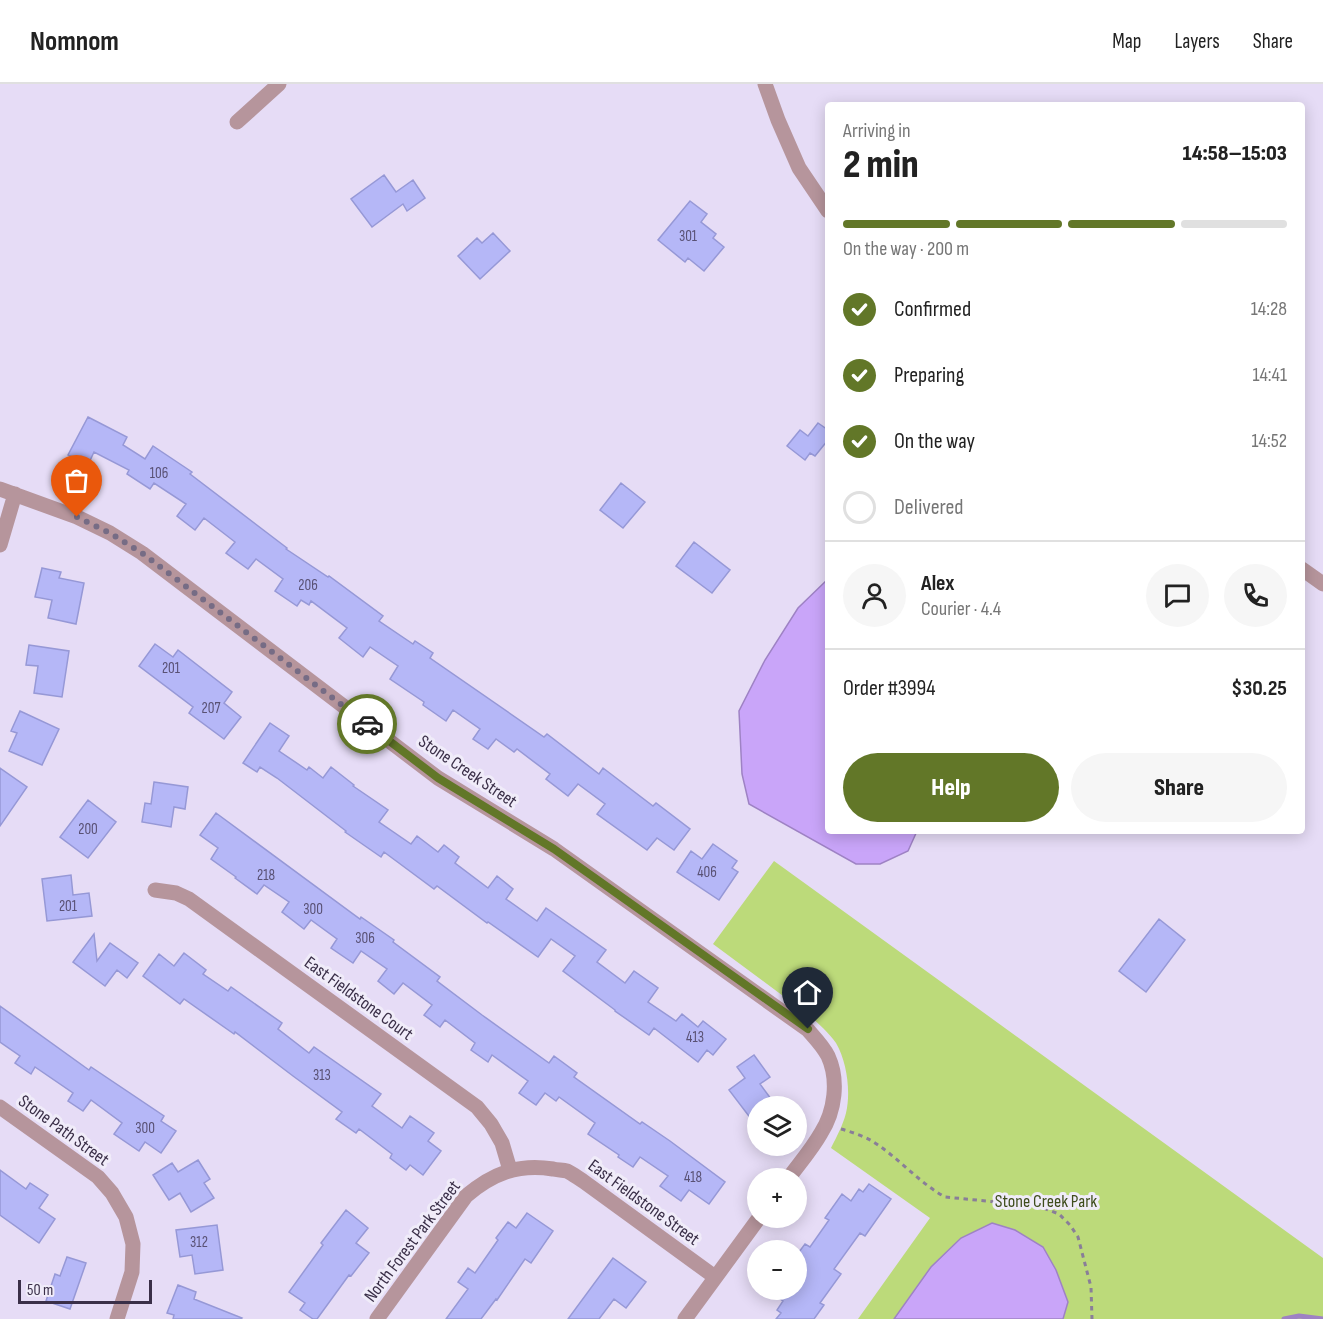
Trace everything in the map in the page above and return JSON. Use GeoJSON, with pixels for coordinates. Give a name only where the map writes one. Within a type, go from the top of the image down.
{"type":"FeatureCollection","features":[{"type":"Feature","properties":{"kind":"street"},"geometry":{"type":"LineString","coordinates":[[237,122],[279,84]]}},
{"type":"Feature","properties":{"kind":"street"},"geometry":{"type":"LineString","coordinates":[[765,84],[799,168],[825,207]]}},
{"type":"Feature","properties":{"kind":"street","name":"Stone Creek Street"},"geometry":{"type":"LineString","coordinates":[[0,489],[77,517],[110,533],[142,553],[438,778],[554,849],[808,1029],[828,1057],[835,1090],[833,1104],[822,1133],[796,1168]]}},
{"type":"Feature","properties":{"kind":"street"},"geometry":{"type":"LineString","coordinates":[[0,545],[15,494]]}},
{"type":"Feature","properties":{"kind":"street"},"geometry":{"type":"LineString","coordinates":[[1305,571],[1323,584]]}},
{"type":"Feature","properties":{"kind":"street","name":"East Fieldstone Court"},"geometry":{"type":"LineString","coordinates":[[154,890],[176,893],[189,899],[477,1107],[491,1124],[502,1143],[510,1170]]}},
{"type":"Feature","properties":{"kind":"street","name":"Stone Path Street"},"geometry":{"type":"LineString","coordinates":[[0,1107],[98,1177],[112,1193],[126,1217],[133,1244],[132,1272],[117,1319]]}},
{"type":"Feature","properties":{"kind":"street","name":"East Fieldstone Street"},"geometry":{"type":"LineString","coordinates":[[510,1170],[544,1167],[567,1172],[590,1186],[715,1277]]}},
{"type":"Feature","properties":{"kind":"street","name":"North Forest Park Street"},"geometry":{"type":"LineString","coordinates":[[377,1319],[466,1196],[482,1183],[510,1170]]}},
{"type":"Feature","properties":{"kind":"street"},"geometry":{"type":"LineString","coordinates":[[685,1319],[752,1228]]}},
{"type":"Feature","properties":{"kind":"path"},"geometry":{"type":"LineString","coordinates":[[841,1129],[873,1142],[945,1197],[1038,1206],[1059,1214],[1078,1237],[1091,1287],[1092,1319]]}},
{"type":"Feature","properties":{"kind":"green space","name":"Stone Creek Park"},"geometry":{"type":"Polygon","coordinates":[[[774,861],[1323,1258],[1323,1319],[858,1319],[930,1218],[831,1148],[845,1117],[848,1096],[845,1068],[840,1051],[833,1039],[810,1016],[713,944],[774,861]]]}},
{"type":"Feature","properties":{"kind":"shaded area"},"geometry":{"type":"Polygon","coordinates":[[[825,582],[825,834],[916,834],[908,851],[880,864],[856,864],[749,804],[742,774],[739,711],[765,660],[798,608],[825,582]]]}},
{"type":"Feature","properties":{"kind":"shaded area"},"geometry":{"type":"Polygon","coordinates":[[[992,1223],[1015,1230],[1043,1247],[1056,1270],[1068,1302],[1063,1319],[894,1319],[931,1267],[961,1238],[992,1223]]]}},
{"type":"Feature","properties":{"kind":"building"},"geometry":{"type":"Polygon","coordinates":[[[384,175],[396,192],[413,180],[425,198],[407,211],[403,204],[372,227],[351,199],[384,175]]]}},
{"type":"Feature","properties":{"kind":"building"},"geometry":{"type":"Polygon","coordinates":[[[690,201],[707,214],[701,222],[716,234],[713,238],[724,247],[704,271],[688,258],[685,262],[658,240],[690,201]]]}},
{"type":"Feature","properties":{"kind":"building"},"geometry":{"type":"Polygon","coordinates":[[[493,233],[510,251],[480,279],[458,256],[477,238],[482,243],[493,233]]]}},
{"type":"Feature","properties":{"kind":"building"},"geometry":{"type":"Polygon","coordinates":[[[88,417],[127,437],[123,445],[145,459],[153,446],[192,472],[190,474],[286,549],[329,576],[383,616],[379,621],[413,644],[415,641],[433,653],[430,658],[544,737],[547,734],[599,774],[603,768],[653,806],[656,803],[690,829],[674,850],[657,838],[647,850],[597,814],[605,804],[578,784],[568,796],[546,779],[550,774],[517,749],[514,752],[496,739],[488,749],[473,739],[480,729],[453,710],[446,721],[423,705],[424,702],[390,679],[398,666],[370,647],[363,657],[339,638],[347,628],[311,601],[309,605],[301,600],[297,606],[275,591],[283,579],[256,559],[248,569],[226,553],[235,542],[204,518],[195,530],[177,516],[186,504],[154,483],[150,489],[127,474],[129,470],[94,452],[88,465],[68,455],[88,417]]]}},
{"type":"Feature","properties":{"kind":"building"},"geometry":{"type":"Polygon","coordinates":[[[818,423],[825,428],[825,444],[815,456],[810,453],[805,460],[787,446],[800,430],[808,436],[818,423]]]}},
{"type":"Feature","properties":{"kind":"building"},"geometry":{"type":"Polygon","coordinates":[[[621,483],[645,502],[623,528],[600,510],[621,483]]]}},
{"type":"Feature","properties":{"kind":"building"},"geometry":{"type":"Polygon","coordinates":[[[694,542],[730,570],[712,593],[676,566],[694,542]]]}},
{"type":"Feature","properties":{"kind":"building"},"geometry":{"type":"Polygon","coordinates":[[[42,568],[61,572],[59,578],[84,583],[76,624],[48,618],[52,600],[35,597],[42,568]]]}},
{"type":"Feature","properties":{"kind":"building"},"geometry":{"type":"Polygon","coordinates":[[[155,644],[173,657],[178,650],[232,692],[224,703],[241,717],[224,739],[189,713],[193,707],[139,666],[155,644]]]}},
{"type":"Feature","properties":{"kind":"building"},"geometry":{"type":"Polygon","coordinates":[[[29,645],[69,651],[62,697],[34,693],[38,666],[26,665],[29,645]]]}},
{"type":"Feature","properties":{"kind":"building"},"geometry":{"type":"Polygon","coordinates":[[[20,711],[59,729],[42,765],[9,751],[17,733],[11,731],[20,711]]]}},
{"type":"Feature","properties":{"kind":"building"},"geometry":{"type":"Polygon","coordinates":[[[270,723],[289,736],[279,751],[307,770],[309,767],[323,778],[331,767],[353,786],[388,810],[379,822],[411,844],[417,836],[438,852],[444,845],[459,857],[455,863],[488,888],[497,876],[513,889],[506,899],[537,921],[546,908],[606,950],[597,962],[625,983],[634,971],[658,988],[648,1002],[676,1021],[682,1014],[698,1027],[703,1021],[726,1039],[713,1055],[707,1050],[698,1062],[654,1028],[649,1035],[563,971],[575,956],[551,939],[538,957],[437,886],[434,889],[384,852],[381,857],[345,832],[277,778],[260,767],[257,772],[243,763],[270,723]]]}},
{"type":"Feature","properties":{"kind":"building"},"geometry":{"type":"Polygon","coordinates":[[[0,768],[27,787],[0,826],[0,768]]]}},
{"type":"Feature","properties":{"kind":"building"},"geometry":{"type":"Polygon","coordinates":[[[154,782],[188,787],[185,809],[174,807],[171,827],[142,822],[145,803],[151,804],[154,782]]]}},
{"type":"Feature","properties":{"kind":"building"},"geometry":{"type":"Polygon","coordinates":[[[88,800],[116,822],[88,858],[60,837],[88,800]]]}},
{"type":"Feature","properties":{"kind":"building"},"geometry":{"type":"Polygon","coordinates":[[[216,813],[360,919],[361,917],[394,940],[393,942],[440,977],[437,981],[482,1015],[549,1063],[554,1056],[577,1073],[574,1077],[640,1124],[642,1122],[670,1141],[725,1182],[709,1204],[689,1190],[681,1201],[660,1186],[668,1176],[640,1157],[633,1167],[618,1157],[619,1155],[588,1134],[595,1123],[559,1097],[556,1101],[545,1093],[536,1105],[519,1093],[528,1081],[492,1055],[488,1062],[471,1050],[475,1043],[445,1020],[440,1027],[424,1015],[432,1005],[403,983],[394,994],[378,981],[387,969],[361,951],[353,963],[331,948],[337,939],[311,920],[304,929],[282,912],[289,902],[264,885],[257,894],[211,859],[218,848],[200,835],[216,813]]]}},
{"type":"Feature","properties":{"kind":"building"},"geometry":{"type":"Polygon","coordinates":[[[713,844],[737,861],[732,868],[738,872],[719,900],[677,872],[691,851],[702,859],[713,844]]]}},
{"type":"Feature","properties":{"kind":"building"},"geometry":{"type":"Polygon","coordinates":[[[71,875],[73,895],[89,893],[92,916],[47,921],[42,879],[71,875]]]}},
{"type":"Feature","properties":{"kind":"building"},"geometry":{"type":"Polygon","coordinates":[[[1159,919],[1185,940],[1146,992],[1119,971],[1159,919]]]}},
{"type":"Feature","properties":{"kind":"building"},"geometry":{"type":"Polygon","coordinates":[[[94,934],[97,961],[110,943],[138,963],[127,978],[117,970],[105,986],[73,962],[94,934]]]}},
{"type":"Feature","properties":{"kind":"building"},"geometry":{"type":"Polygon","coordinates":[[[184,953],[206,970],[203,974],[228,991],[231,987],[282,1023],[278,1029],[309,1053],[314,1047],[381,1094],[372,1106],[402,1128],[410,1116],[434,1133],[428,1141],[441,1151],[423,1175],[410,1165],[406,1170],[390,1158],[392,1154],[359,1129],[356,1133],[336,1119],[342,1112],[235,1032],[234,1034],[184,999],[180,1004],[143,976],[159,954],[174,966],[184,953]]]}},
{"type":"Feature","properties":{"kind":"building"},"geometry":{"type":"Polygon","coordinates":[[[0,1006],[89,1070],[91,1067],[164,1116],[161,1121],[176,1131],[161,1153],[145,1142],[139,1151],[114,1134],[122,1123],[91,1100],[83,1111],[68,1101],[73,1093],[35,1067],[31,1074],[15,1063],[20,1056],[0,1042],[0,1006]]]}},
{"type":"Feature","properties":{"kind":"building"},"geometry":{"type":"Polygon","coordinates":[[[754,1055],[770,1077],[760,1084],[769,1096],[747,1096],[747,1114],[729,1090],[745,1078],[737,1067],[754,1055]]]}},
{"type":"Feature","properties":{"kind":"building"},"geometry":{"type":"Polygon","coordinates":[[[198,1160],[210,1179],[204,1183],[214,1198],[191,1212],[180,1193],[169,1200],[153,1175],[172,1163],[178,1172],[198,1160]]]}},
{"type":"Feature","properties":{"kind":"building"},"geometry":{"type":"Polygon","coordinates":[[[0,1170],[26,1189],[30,1183],[48,1195],[39,1208],[55,1219],[39,1243],[0,1215],[0,1170]]]}},
{"type":"Feature","properties":{"kind":"building"},"geometry":{"type":"Polygon","coordinates":[[[869,1184],[891,1199],[865,1236],[860,1233],[834,1269],[841,1274],[820,1303],[824,1305],[814,1319],[776,1319],[781,1313],[777,1310],[782,1300],[807,1300],[807,1245],[810,1247],[829,1220],[825,1218],[842,1194],[851,1201],[859,1189],[863,1192],[869,1184]]]}},
{"type":"Feature","properties":{"kind":"building"},"geometry":{"type":"Polygon","coordinates":[[[346,1210],[368,1228],[356,1243],[369,1253],[351,1276],[349,1275],[317,1319],[313,1319],[300,1310],[305,1303],[289,1292],[346,1210]]]}},
{"type":"Feature","properties":{"kind":"building"},"geometry":{"type":"Polygon","coordinates":[[[527,1213],[553,1231],[531,1263],[525,1259],[481,1319],[446,1319],[468,1289],[458,1282],[468,1268],[475,1273],[508,1222],[516,1228],[527,1213]]]}},
{"type":"Feature","properties":{"kind":"building"},"geometry":{"type":"Polygon","coordinates":[[[217,1225],[223,1270],[195,1274],[192,1255],[180,1257],[176,1230],[217,1225]]]}},
{"type":"Feature","properties":{"kind":"building"},"geometry":{"type":"Polygon","coordinates":[[[67,1257],[86,1263],[70,1309],[46,1301],[55,1274],[60,1276],[67,1257]]]}},
{"type":"Feature","properties":{"kind":"building"},"geometry":{"type":"Polygon","coordinates":[[[613,1258],[646,1282],[626,1308],[614,1299],[599,1319],[568,1319],[613,1258]]]}},
{"type":"Feature","properties":{"kind":"building"},"geometry":{"type":"Polygon","coordinates":[[[178,1285],[196,1292],[194,1299],[242,1318],[173,1319],[174,1315],[167,1313],[178,1285]]]}},
{"type":"Feature","properties":{"kind":"waterway"},"geometry":{"type":"LineString","coordinates":[[1284,1319],[1299,1316],[1323,1319]]}},
{"type":"Feature","properties":{"kind":"way so far"},"geometry":{"type":"LineString","coordinates":[[77,517],[110,533],[142,553],[367,724]]}},
{"type":"Feature","properties":{"kind":"route"},"geometry":{"type":"LineString","coordinates":[[367,724],[438,778],[554,849],[808,1029]]}}]}
